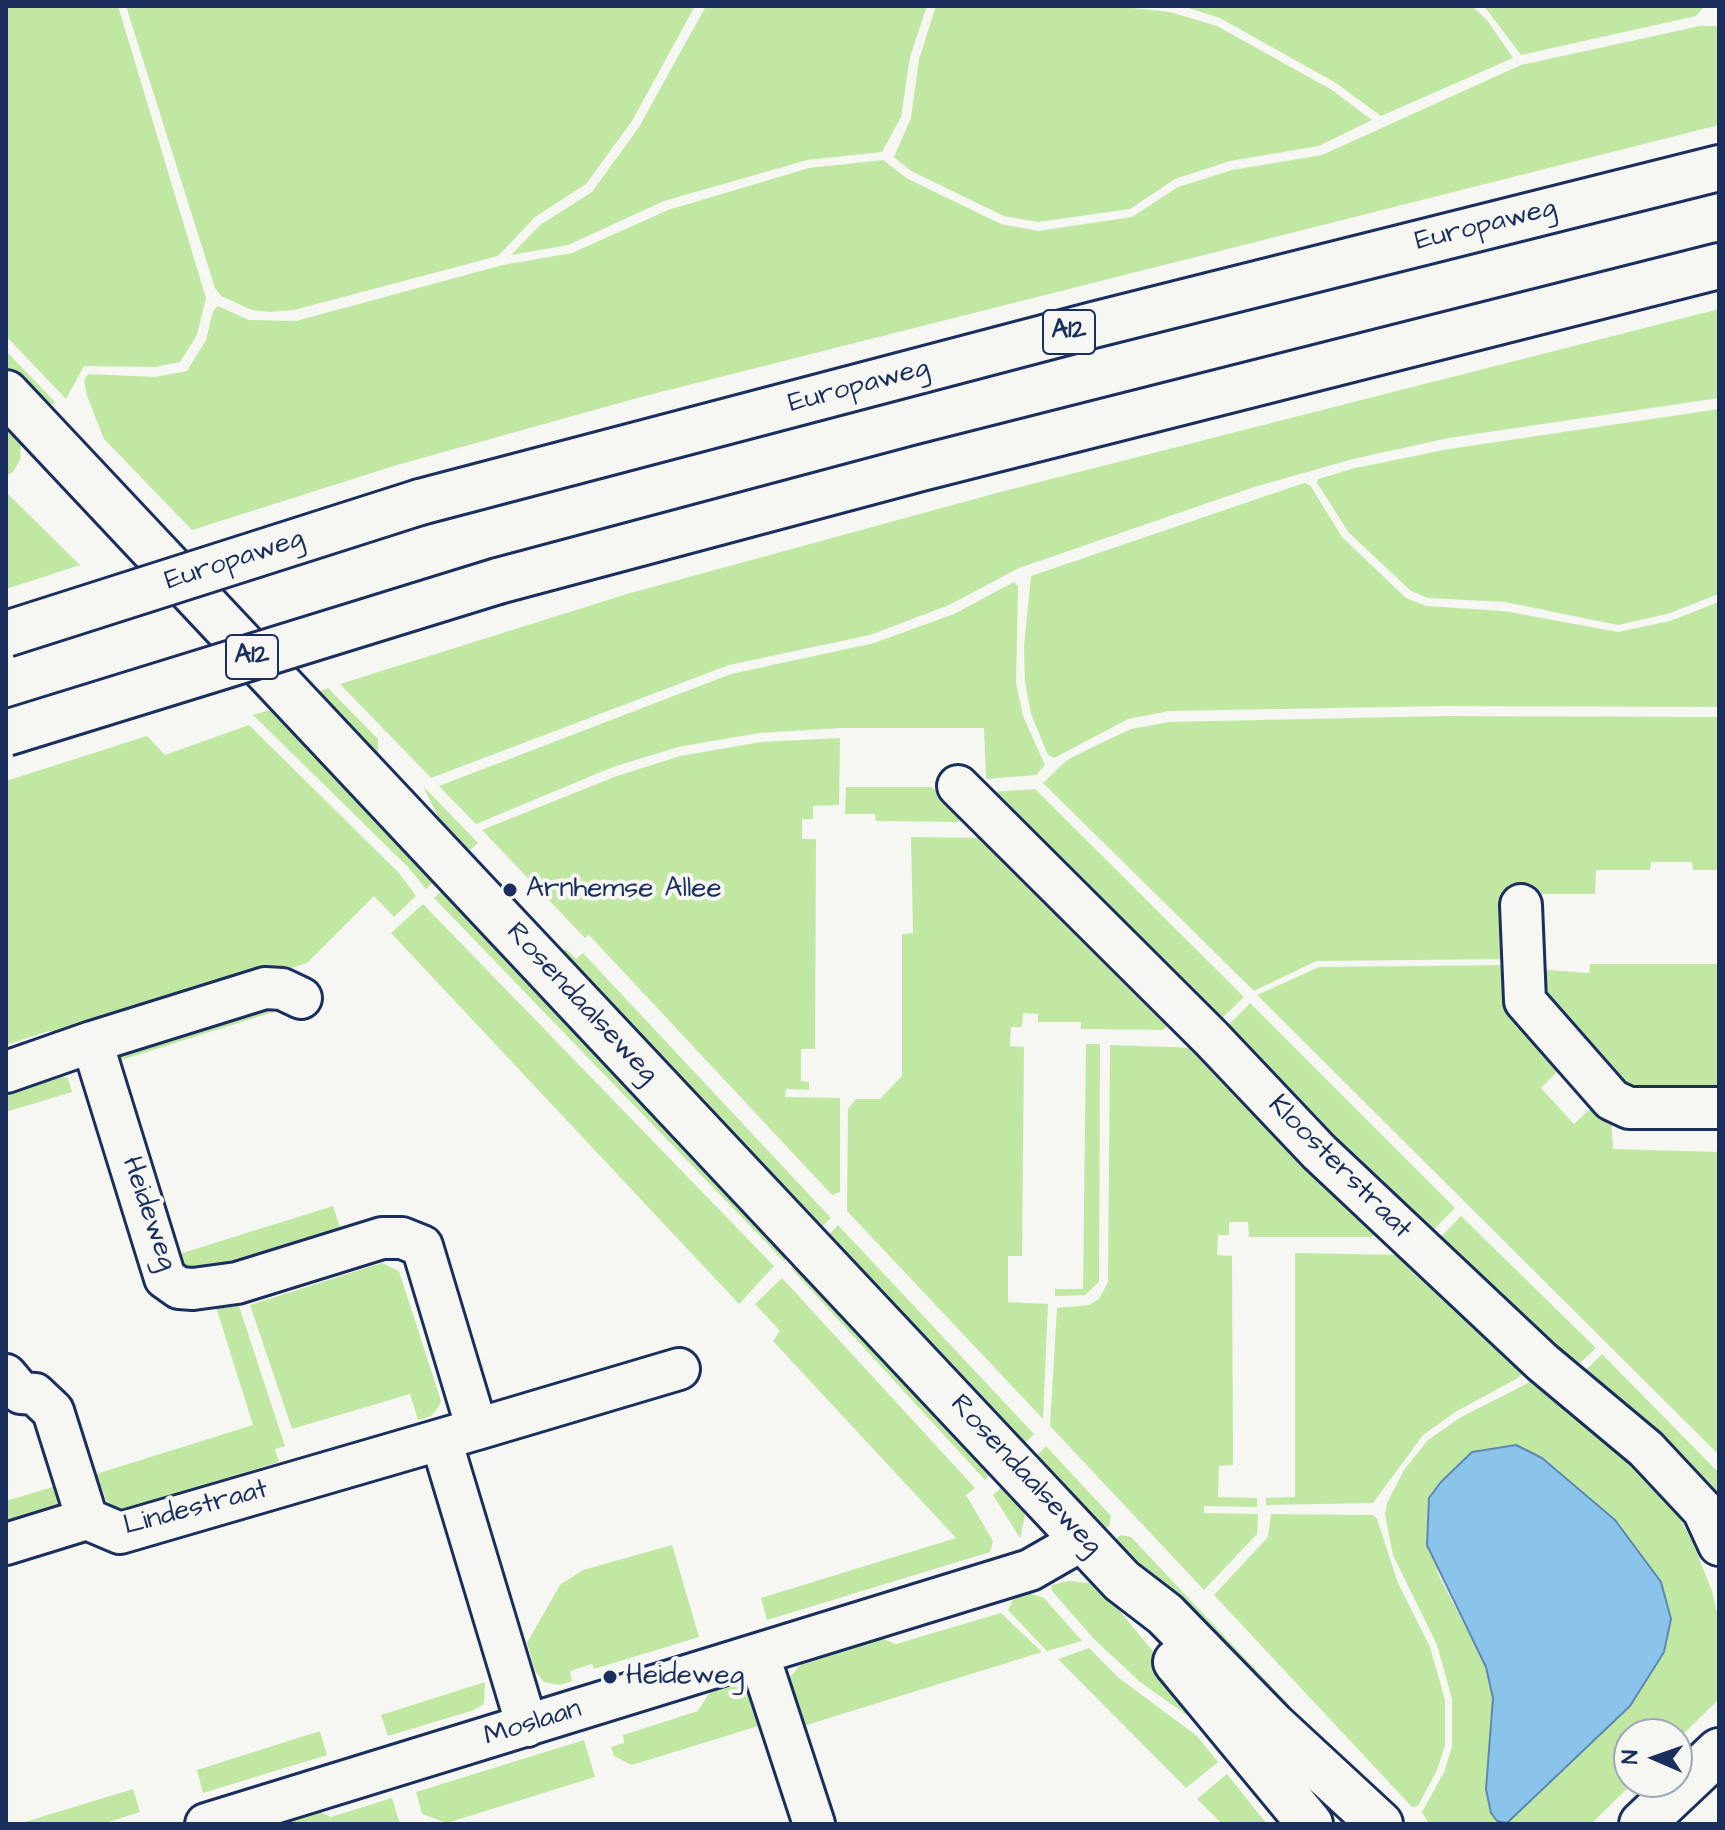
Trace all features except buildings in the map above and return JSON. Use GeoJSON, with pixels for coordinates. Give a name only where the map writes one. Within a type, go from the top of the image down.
{"type":"FeatureCollection","features":[{"type":"Feature","properties":{"kind":"main road","name":"Europaweg"},"geometry":{"type":"LineString","coordinates":[[6,634],[420,502],[1093,325],[1719,168]]}},
{"type":"Feature","properties":{"kind":"main road","name":"A12"},"geometry":{"type":"LineString","coordinates":[[6,733],[498,581],[936,464],[1719,266]]}},
{"type":"Feature","properties":{"kind":"main road","name":"Rosendaalseweg"},"geometry":{"type":"LineString","coordinates":[[6,393],[1122,1581],[1165,1614],[1273,1725],[1380,1824]]}},
{"type":"Feature","properties":{"kind":"main road","name":"Rosendaalseweg"},"geometry":{"type":"LineString","coordinates":[[1122,1581],[1147,1627],[1310,1824]]}},
{"type":"Feature","properties":{"kind":"main road"},"geometry":{"type":"LineString","coordinates":[[1642,1824],[1719,1751]]}},
{"type":"Feature","properties":{"kind":"street","name":"Kloosterstraat"},"geometry":{"type":"LineString","coordinates":[[958,786],[1211,1038],[1319,1152],[1542,1362],[1646,1449],[1703,1510],[1719,1545]]}},
{"type":"Feature","properties":{"kind":"street"},"geometry":{"type":"LineString","coordinates":[[1521,905],[1525,1001],[1612,1100],[1629,1108],[1719,1108]]}},
{"type":"Feature","properties":{"kind":"street"},"geometry":{"type":"LineString","coordinates":[[6,1072],[265,988],[282,989],[301,998]]}},
{"type":"Feature","properties":{"kind":"street","name":"Heideweg"},"geometry":{"type":"LineString","coordinates":[[92,1042],[165,1278],[179,1288],[237,1283],[382,1238],[402,1238],[422,1246],[459,1435],[527,1726]]}},
{"type":"Feature","properties":{"kind":"street"},"geometry":{"type":"LineString","coordinates":[[459,1435],[679,1369]]}},
{"type":"Feature","properties":{"kind":"street","name":"Lindestraat"},"geometry":{"type":"LineString","coordinates":[[6,1375],[21,1393],[35,1394],[53,1411],[87,1519],[120,1533],[459,1435]]}},
{"type":"Feature","properties":{"kind":"street"},"geometry":{"type":"LineString","coordinates":[[6,1544],[87,1519]]}},
{"type":"Feature","properties":{"kind":"street","name":"Moslaan"},"geometry":{"type":"LineString","coordinates":[[206,1824],[1030,1570],[1084,1539]]}},
{"type":"Feature","properties":{"kind":"street"},"geometry":{"type":"LineString","coordinates":[[759,1656],[814,1824]]}},
{"type":"Feature","properties":{"kind":"green space"},"geometry":{"type":"Polygon","coordinates":[[[6,6],[118,6],[206,298],[197,335],[180,362],[155,367],[84,366],[66,399],[6,336],[6,6]]]}},
{"type":"Feature","properties":{"kind":"green space"},"geometry":{"type":"Polygon","coordinates":[[[126,6],[695,6],[632,121],[586,184],[535,217],[498,256],[294,310],[270,312],[252,310],[221,296],[215,288],[126,6]]]}},
{"type":"Feature","properties":{"kind":"green space"},"geometry":{"type":"Polygon","coordinates":[[[706,6],[927,6],[910,57],[901,117],[882,152],[807,160],[664,201],[568,245],[511,255],[540,225],[592,192],[639,127],[706,6]]]}},
{"type":"Feature","properties":{"kind":"green space"},"geometry":{"type":"Polygon","coordinates":[[[936,6],[1114,6],[1170,12],[1217,26],[1332,90],[1372,120],[1319,146],[1230,161],[1175,179],[1130,209],[1038,222],[1004,216],[911,171],[894,157],[911,118],[919,59],[936,6]]]}},
{"type":"Feature","properties":{"kind":"green space"},"geometry":{"type":"Polygon","coordinates":[[[1182,6],[1472,6],[1487,20],[1513,58],[1381,116],[1336,83],[1220,18],[1182,6]]]}},
{"type":"Feature","properties":{"kind":"green space"},"geometry":{"type":"Polygon","coordinates":[[[1484,6],[1705,6],[1696,16],[1521,55],[1484,6]]]}},
{"type":"Feature","properties":{"kind":"green space"},"geometry":{"type":"Polygon","coordinates":[[[1700,26],[1719,26],[1719,125],[641,397],[397,465],[192,530],[104,439],[87,396],[84,380],[88,374],[155,377],[187,371],[206,340],[213,311],[218,306],[249,320],[296,321],[503,265],[572,253],[668,210],[809,168],[883,160],[908,179],[1001,224],[1038,231],[1132,217],[1178,187],[1232,170],[1322,155],[1521,65],[1700,26]]]}},
{"type":"Feature","properties":{"kind":"green space"},"geometry":{"type":"Polygon","coordinates":[[[1719,309],[1719,398],[1448,438],[1353,459],[1254,487],[1019,568],[949,605],[870,635],[729,665],[431,778],[340,684],[627,594],[1004,491],[1719,309]]]}},
{"type":"Feature","properties":{"kind":"green space"},"geometry":{"type":"Polygon","coordinates":[[[6,351],[55,402],[47,410],[6,368],[6,351]]]}},
{"type":"Feature","properties":{"kind":"green space"},"geometry":{"type":"Polygon","coordinates":[[[1719,409],[1719,594],[1667,614],[1618,625],[1505,602],[1428,598],[1411,591],[1349,533],[1317,483],[1318,479],[1355,468],[1449,449],[1719,409]]]}},
{"type":"Feature","properties":{"kind":"green space"},"geometry":{"type":"Polygon","coordinates":[[[6,420],[18,433],[21,446],[20,460],[13,472],[7,475],[6,420]]]}},
{"type":"Feature","properties":{"kind":"green space"},"geometry":{"type":"Polygon","coordinates":[[[1304,483],[1310,485],[1342,537],[1406,598],[1426,606],[1504,611],[1618,632],[1670,621],[1719,602],[1719,707],[1445,706],[1169,711],[1128,719],[1054,758],[1048,755],[1031,714],[1025,682],[1024,646],[1031,576],[1304,483]]]}},
{"type":"Feature","properties":{"kind":"green space"},"geometry":{"type":"Polygon","coordinates":[[[6,492],[80,565],[6,589],[6,492]]]}},
{"type":"Feature","properties":{"kind":"green space"},"geometry":{"type":"Polygon","coordinates":[[[1014,582],[1018,586],[1016,683],[1023,716],[1045,765],[1036,775],[986,779],[984,728],[840,728],[759,733],[678,747],[613,767],[476,824],[439,786],[731,674],[874,643],[954,614],[1014,582]]]}},
{"type":"Feature","properties":{"kind":"green space"},"geometry":{"type":"Polygon","coordinates":[[[328,688],[378,739],[378,758],[314,693],[328,688]]]}},
{"type":"Feature","properties":{"kind":"green space"},"geometry":{"type":"Polygon","coordinates":[[[277,708],[437,878],[426,889],[409,868],[253,715],[277,708]]]}},
{"type":"Feature","properties":{"kind":"green space"},"geometry":{"type":"Polygon","coordinates":[[[1445,716],[1719,717],[1719,870],[1693,870],[1692,862],[1651,862],[1650,870],[1596,870],[1595,894],[1527,894],[1513,959],[1316,961],[1254,991],[1043,783],[1067,760],[1099,744],[1131,729],[1169,722],[1445,716]]]}},
{"type":"Feature","properties":{"kind":"green space"},"geometry":{"type":"Polygon","coordinates":[[[249,725],[399,873],[416,896],[394,917],[374,896],[307,963],[66,1039],[49,1031],[6,1045],[6,781],[147,736],[165,755],[249,725]]]}},
{"type":"Feature","properties":{"kind":"green space"},"geometry":{"type":"Polygon","coordinates":[[[840,738],[839,805],[813,806],[813,819],[802,819],[802,839],[816,839],[815,1049],[801,1049],[801,1081],[809,1082],[809,1090],[786,1089],[785,1097],[840,1098],[840,1192],[832,1195],[589,935],[585,938],[482,830],[617,776],[680,756],[761,742],[840,738]]]}},
{"type":"Feature","properties":{"kind":"green space"},"geometry":{"type":"Polygon","coordinates":[[[423,786],[478,843],[468,852],[442,824],[423,786]]]}},
{"type":"Feature","properties":{"kind":"green space"},"geometry":{"type":"Polygon","coordinates":[[[846,787],[931,787],[964,814],[958,822],[876,821],[875,814],[845,814],[846,787]]]}},
{"type":"Feature","properties":{"kind":"green space"},"geometry":{"type":"Polygon","coordinates":[[[1035,789],[1244,997],[1218,1022],[990,792],[1035,789]]]}},
{"type":"Feature","properties":{"kind":"green space"},"geometry":{"type":"Polygon","coordinates":[[[911,837],[984,838],[1171,1024],[1162,1030],[1081,1029],[1081,1022],[1038,1022],[1038,1014],[1023,1013],[1022,1027],[1011,1027],[1010,1046],[1024,1047],[1022,1256],[1008,1256],[1008,1302],[1048,1304],[1043,1419],[847,1211],[848,1109],[856,1099],[880,1099],[902,1076],[902,934],[913,933],[911,837]]]}},
{"type":"Feature","properties":{"kind":"green space"},"geometry":{"type":"Polygon","coordinates":[[[445,887],[789,1256],[784,1261],[434,898],[445,887]]]}},
{"type":"Feature","properties":{"kind":"green space"},"geometry":{"type":"Polygon","coordinates":[[[423,904],[774,1266],[739,1304],[391,933],[423,904]]]}},
{"type":"Feature","properties":{"kind":"green space"},"geometry":{"type":"Polygon","coordinates":[[[566,949],[576,959],[583,953],[831,1218],[820,1228],[563,951],[566,949]]]}},
{"type":"Feature","properties":{"kind":"green space"},"geometry":{"type":"Polygon","coordinates":[[[1590,964],[1719,964],[1719,1088],[1626,1088],[1544,1006],[1534,969],[1589,973],[1590,964]]]}},
{"type":"Feature","properties":{"kind":"green space"},"geometry":{"type":"Polygon","coordinates":[[[1513,965],[1557,1072],[1541,1088],[1574,1124],[1589,1110],[1598,1110],[1611,1115],[1613,1149],[1719,1152],[1719,1455],[1257,995],[1319,967],[1513,965]]]}},
{"type":"Feature","properties":{"kind":"green space"},"geometry":{"type":"Polygon","coordinates":[[[1250,1003],[1455,1208],[1430,1233],[1225,1029],[1250,1003]]]}},
{"type":"Feature","properties":{"kind":"green space"},"geometry":{"type":"Polygon","coordinates":[[[265,1007],[273,1012],[118,1061],[117,1055],[265,1007]]]}},
{"type":"Feature","properties":{"kind":"green space"},"geometry":{"type":"Polygon","coordinates":[[[1086,1044],[1100,1044],[1099,1282],[1085,1295],[1055,1296],[1055,1289],[1083,1289],[1086,1044]]]}},
{"type":"Feature","properties":{"kind":"green space"},"geometry":{"type":"Polygon","coordinates":[[[1110,1045],[1199,1048],[1381,1232],[1371,1237],[1249,1237],[1248,1222],[1229,1222],[1229,1235],[1218,1235],[1217,1255],[1232,1256],[1233,1465],[1219,1466],[1218,1497],[1257,1498],[1257,1507],[1204,1506],[1204,1513],[1258,1514],[1257,1534],[1204,1590],[1050,1426],[1057,1308],[1089,1305],[1099,1299],[1108,1282],[1110,1045]]]}},
{"type":"Feature","properties":{"kind":"green space"},"geometry":{"type":"Polygon","coordinates":[[[62,1077],[68,1078],[72,1092],[6,1112],[6,1094],[62,1077]]]}},
{"type":"Feature","properties":{"kind":"green space"},"geometry":{"type":"Polygon","coordinates":[[[333,1206],[340,1227],[201,1272],[181,1266],[176,1255],[333,1206]]]}},
{"type":"Feature","properties":{"kind":"green space"},"geometry":{"type":"Polygon","coordinates":[[[1461,1216],[1596,1348],[1577,1366],[1438,1240],[1461,1216]]]}},
{"type":"Feature","properties":{"kind":"green space"},"geometry":{"type":"Polygon","coordinates":[[[838,1225],[1034,1434],[1024,1444],[828,1236],[838,1225]]]}},
{"type":"Feature","properties":{"kind":"green space"},"geometry":{"type":"Polygon","coordinates":[[[1295,1253],[1404,1255],[1410,1263],[1408,1268],[1516,1366],[1528,1367],[1518,1378],[1457,1411],[1423,1435],[1373,1503],[1266,1505],[1266,1498],[1295,1497],[1295,1253]]]}},
{"type":"Feature","properties":{"kind":"green space"},"geometry":{"type":"Polygon","coordinates":[[[382,1263],[399,1271],[441,1401],[439,1406],[431,1416],[418,1420],[410,1394],[292,1429],[250,1305],[382,1263]]]}},
{"type":"Feature","properties":{"kind":"green space"},"geometry":{"type":"Polygon","coordinates":[[[795,1264],[993,1471],[985,1480],[791,1268],[795,1264]]]}},
{"type":"Feature","properties":{"kind":"green space"},"geometry":{"type":"Polygon","coordinates":[[[782,1278],[975,1488],[966,1495],[993,1541],[990,1552],[767,1620],[761,1598],[956,1538],[773,1341],[780,1331],[755,1304],[782,1278]]]}},
{"type":"Feature","properties":{"kind":"green space"},"geometry":{"type":"Polygon","coordinates":[[[236,1297],[285,1446],[275,1449],[279,1462],[125,1510],[113,1507],[107,1502],[96,1474],[253,1425],[215,1304],[236,1297]]]}},
{"type":"Feature","properties":{"kind":"green space"},"geometry":{"type":"Polygon","coordinates":[[[1602,1354],[1719,1473],[1719,1496],[1649,1423],[1584,1372],[1602,1354]]]}},
{"type":"Feature","properties":{"kind":"green space"},"geometry":{"type":"Polygon","coordinates":[[[1540,1377],[1663,1488],[1692,1541],[1712,1591],[1719,1621],[1719,1699],[1693,1724],[1693,1718],[1613,1718],[1613,1798],[1618,1798],[1591,1824],[1429,1824],[1422,1812],[1444,1772],[1452,1747],[1452,1699],[1437,1645],[1393,1555],[1385,1514],[1387,1503],[1404,1470],[1428,1440],[1461,1417],[1540,1377]],[[1435,1568],[1486,1667],[1493,1698],[1486,1789],[1535,1795],[1586,1746],[1435,1568]]]}},
{"type":"Feature","properties":{"kind":"green space"},"geometry":{"type":"Polygon","coordinates":[[[1046,1446],[1111,1516],[1109,1527],[1102,1528],[1035,1457],[1046,1446]]]}},
{"type":"Feature","properties":{"kind":"green space"},"geometry":{"type":"Polygon","coordinates":[[[63,1484],[70,1505],[6,1525],[6,1501],[63,1484]]]}},
{"type":"Feature","properties":{"kind":"green space"},"geometry":{"type":"Polygon","coordinates":[[[1005,1484],[1020,1503],[1025,1516],[1020,1538],[993,1495],[1005,1484]]]}},
{"type":"Feature","properties":{"kind":"green space"},"geometry":{"type":"Polygon","coordinates":[[[1271,1514],[1373,1515],[1377,1519],[1398,1583],[1430,1647],[1445,1700],[1445,1746],[1437,1770],[1418,1806],[1412,1807],[1214,1595],[1268,1537],[1271,1514]]]}},
{"type":"Feature","properties":{"kind":"green space"},"geometry":{"type":"Polygon","coordinates":[[[1121,1535],[1131,1537],[1288,1704],[1278,1712],[1113,1540],[1121,1535]]]}},
{"type":"Feature","properties":{"kind":"green space"},"geometry":{"type":"Polygon","coordinates":[[[672,1545],[699,1637],[594,1669],[592,1664],[570,1671],[572,1681],[560,1685],[544,1682],[535,1671],[527,1643],[560,1585],[583,1570],[672,1545]]]}},
{"type":"Feature","properties":{"kind":"green space"},"geometry":{"type":"Polygon","coordinates":[[[1068,1581],[1089,1583],[1104,1592],[1232,1747],[1140,1682],[1094,1639],[1052,1591],[1052,1585],[1068,1581]]]}},
{"type":"Feature","properties":{"kind":"green space"},"geometry":{"type":"Polygon","coordinates":[[[1029,1593],[1044,1598],[1082,1641],[1047,1651],[1008,1610],[1014,1597],[1029,1593]]]}},
{"type":"Feature","properties":{"kind":"green space"},"geometry":{"type":"Polygon","coordinates":[[[1001,1613],[1042,1652],[797,1728],[787,1686],[790,1677],[803,1662],[881,1638],[896,1644],[1001,1613]]]}},
{"type":"Feature","properties":{"kind":"green space"},"geometry":{"type":"Polygon","coordinates":[[[1089,1648],[1119,1678],[1197,1736],[1218,1762],[1186,1788],[1058,1659],[1089,1648]]]}},
{"type":"Feature","properties":{"kind":"green space"},"geometry":{"type":"Polygon","coordinates":[[[485,1682],[484,1704],[474,1710],[388,1736],[381,1715],[485,1682]]]}},
{"type":"Feature","properties":{"kind":"green space"},"geometry":{"type":"Polygon","coordinates":[[[727,1685],[750,1689],[768,1723],[632,1765],[614,1756],[611,1747],[624,1743],[623,1735],[698,1711],[711,1690],[727,1685]]]}},
{"type":"Feature","properties":{"kind":"green space"},"geometry":{"type":"Polygon","coordinates":[[[320,1731],[327,1755],[203,1793],[197,1770],[320,1731]]]}},
{"type":"Feature","properties":{"kind":"green space"},"geometry":{"type":"Polygon","coordinates":[[[584,1740],[595,1777],[447,1823],[422,1814],[416,1792],[584,1740]]]}},
{"type":"Feature","properties":{"kind":"green space"},"geometry":{"type":"Polygon","coordinates":[[[1227,1774],[1267,1824],[1222,1824],[1197,1799],[1227,1774]]]}},
{"type":"Feature","properties":{"kind":"green space"},"geometry":{"type":"Polygon","coordinates":[[[133,1789],[140,1812],[102,1824],[18,1824],[133,1789]]]}},
{"type":"Feature","properties":{"kind":"green space"},"geometry":{"type":"Polygon","coordinates":[[[392,1798],[400,1824],[272,1824],[317,1810],[331,1817],[392,1798]]]}},
{"type":"Feature","properties":{"kind":"water"},"geometry":{"type":"Polygon","coordinates":[[[1516,1445],[1542,1458],[1615,1520],[1661,1582],[1671,1619],[1664,1652],[1630,1706],[1617,1718],[1613,1718],[1613,1722],[1507,1823],[1497,1821],[1491,1813],[1486,1789],[1493,1698],[1486,1667],[1427,1545],[1429,1498],[1472,1452],[1516,1445]]]}},
{"type":"Feature","properties":{"kind":"place","name":"Arnhemse Allee"},"geometry":{"type":"Point","coordinates":[510,890]}},
{"type":"Feature","properties":{"kind":"place","name":"Heideweg"},"geometry":{"type":"Point","coordinates":[610,1677]}}]}
